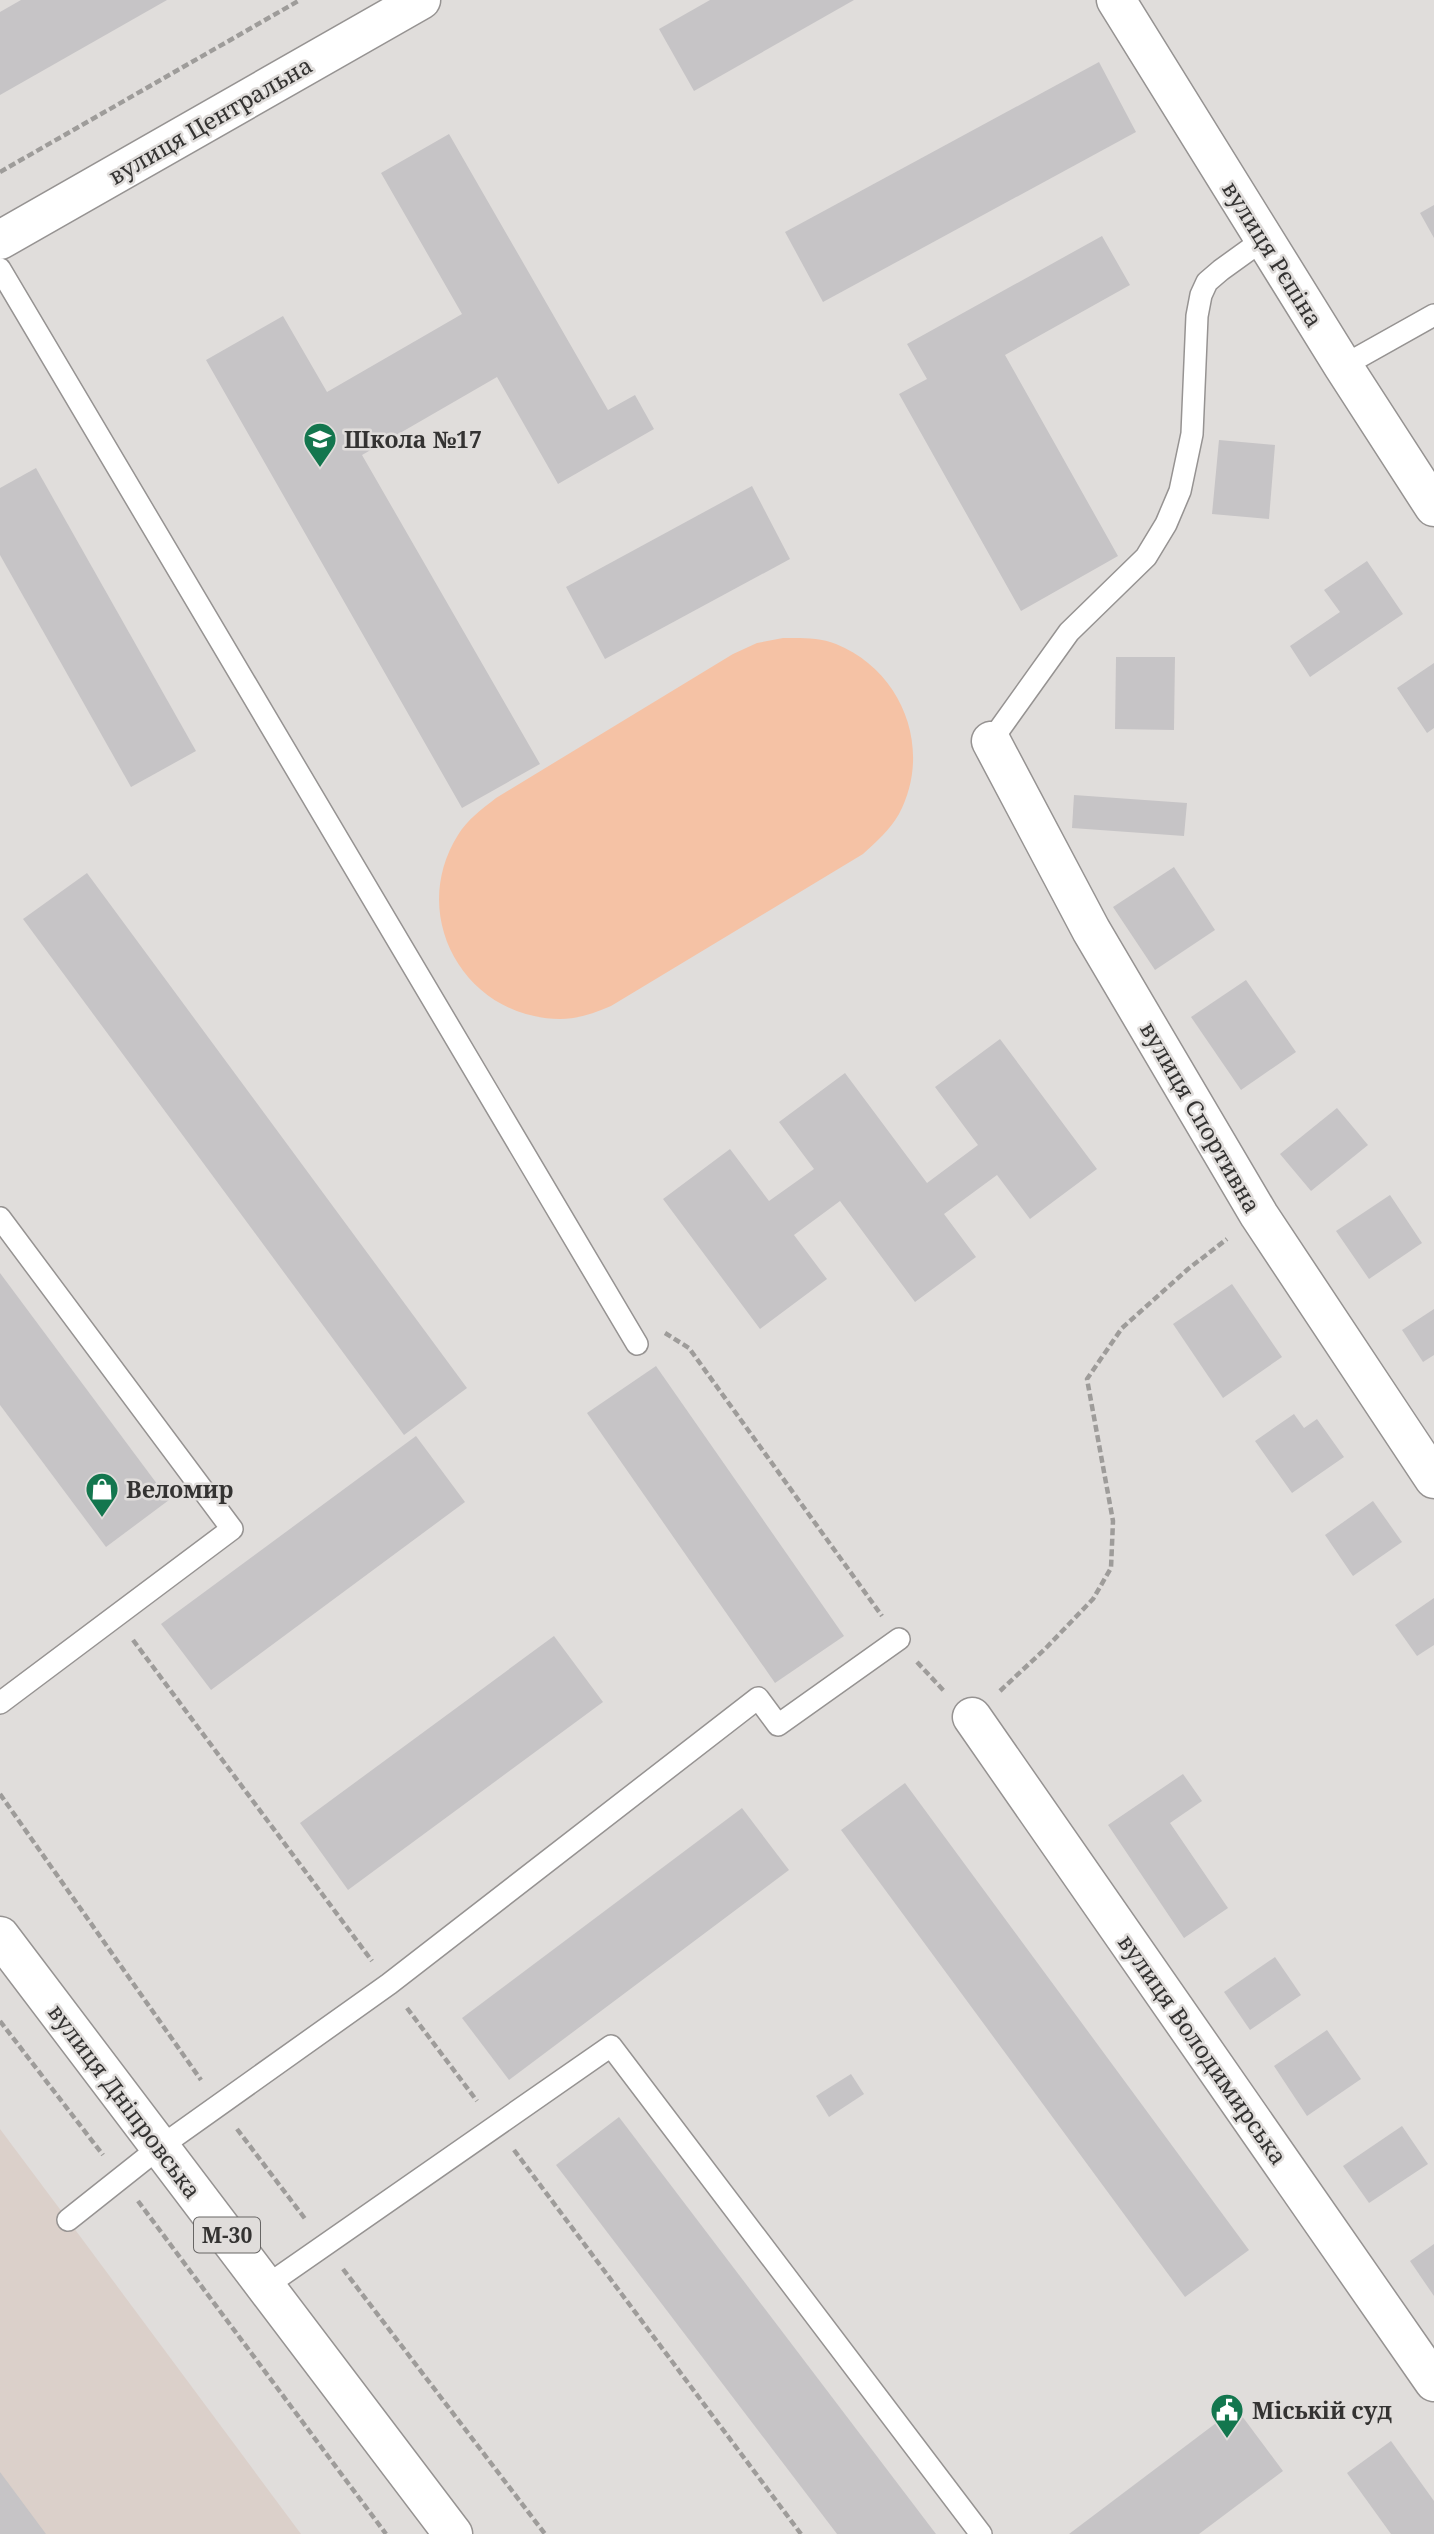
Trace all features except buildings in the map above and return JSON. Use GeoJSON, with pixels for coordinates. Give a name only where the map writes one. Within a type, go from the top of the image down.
{"type":"FeatureCollection","features":[{"type":"Feature","properties":{"kind":"main road","name":"вулиця Центральна"},"geometry":{"type":"LineString","coordinates":[[0,240],[421,0]]}},
{"type":"Feature","properties":{"kind":"main road","name":"вулиця Рєпіна"},"geometry":{"type":"LineString","coordinates":[[1116,0],[1342,366],[1434,507]]}},
{"type":"Feature","properties":{"kind":"main road","name":"вулиця Спортивна"},"geometry":{"type":"LineString","coordinates":[[991,741],[1091,930],[1259,1215],[1434,1479]]}},
{"type":"Feature","properties":{"kind":"main road","name":"вулиця Володимирська"},"geometry":{"type":"LineString","coordinates":[[972,1717],[1434,2382]]}},
{"type":"Feature","properties":{"kind":"main road","name":"вулиця Дніпровська"},"geometry":{"type":"LineString","coordinates":[[0,1936],[453,2534]]}},
{"type":"Feature","properties":{"kind":"lane"},"geometry":{"type":"LineString","coordinates":[[991,741],[1069,632],[1146,557],[1166,524],[1180,491],[1192,434],[1200,295],[1208,282],[1221,270],[1264,239]]}},
{"type":"Feature","properties":{"kind":"lane"},"geometry":{"type":"LineString","coordinates":[[0,269],[637,1344]]}},
{"type":"Feature","properties":{"kind":"lane"},"geometry":{"type":"LineString","coordinates":[[1342,366],[1434,315]]}},
{"type":"Feature","properties":{"kind":"lane"},"geometry":{"type":"LineString","coordinates":[[0,1218],[232,1530],[0,1703]]}},
{"type":"Feature","properties":{"kind":"lane"},"geometry":{"type":"LineString","coordinates":[[68,2220],[160,2147],[389,1984],[758,1698],[778,1725],[899,1639]]}},
{"type":"Feature","properties":{"kind":"lane"},"geometry":{"type":"LineString","coordinates":[[266,2286],[611,2046],[981,2534]]}},
{"type":"Feature","properties":{"kind":"path"},"geometry":{"type":"LineString","coordinates":[[0,172],[300,0]]}},
{"type":"Feature","properties":{"kind":"path"},"geometry":{"type":"LineString","coordinates":[[610,1298],[689,1348],[899,1639],[930,1679],[972,1717],[1045,1649],[1093,1599],[1111,1568],[1113,1521],[1087,1379],[1122,1328],[1188,1269],[1259,1215]]}},
{"type":"Feature","properties":{"kind":"path"},"geometry":{"type":"LineString","coordinates":[[115,1617],[801,2534]]}},
{"type":"Feature","properties":{"kind":"path"},"geometry":{"type":"LineString","coordinates":[[0,1794],[219,2105],[545,2534]]}},
{"type":"Feature","properties":{"kind":"path"},"geometry":{"type":"LineString","coordinates":[[0,2021],[121,2178],[386,2534]]}},
{"type":"Feature","properties":{"kind":"shaded area"},"geometry":{"type":"Polygon","coordinates":[[[783,638],[816,639],[836,644],[859,656],[879,673],[894,693],[905,715],[912,739],[913,764],[909,789],[899,814],[887,831],[863,854],[599,1011],[567,1019],[526,1014],[497,1001],[473,982],[454,957],[443,929],[439,898],[444,866],[466,824],[496,798],[733,654],[757,643],[783,638]]]}},
{"type":"Feature","properties":{"kind":"shaded area"},"geometry":{"type":"Polygon","coordinates":[[[0,2129],[68,2220],[301,2534],[0,2534],[0,2129]]]}},
{"type":"Feature","properties":{"kind":"place","name":"Школа №17"},"geometry":{"type":"Point","coordinates":[320,469]}},
{"type":"Feature","properties":{"kind":"place","name":"Веломир"},"geometry":{"type":"Point","coordinates":[102,1519]}},
{"type":"Feature","properties":{"kind":"place","name":"Міській суд"},"geometry":{"type":"Point","coordinates":[1227,2440]}}]}
